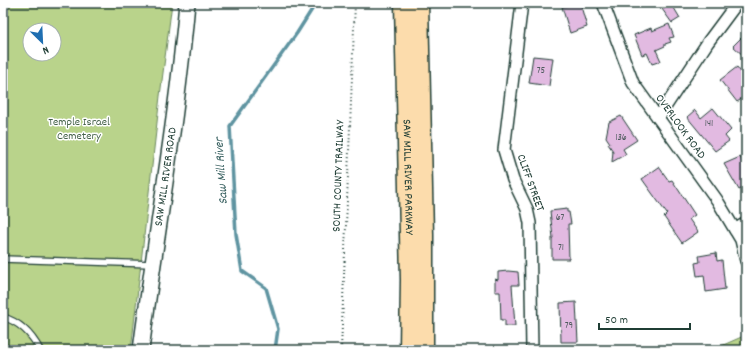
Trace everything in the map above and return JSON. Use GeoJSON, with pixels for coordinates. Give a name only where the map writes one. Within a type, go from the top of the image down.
{"type":"FeatureCollection","features":[{"type":"Feature","properties":{"kind":"highway","name":"SAW MILL RIVER PARKWAY"},"geometry":{"type":"LineString","coordinates":[[404,3],[410,235],[409,350]]}},
{"type":"Feature","properties":{"kind":"highway","name":"SAW MILL RIVER PARKWAY"},"geometry":{"type":"LineString","coordinates":[[419,3],[424,235],[424,350]]}},
{"type":"Feature","properties":{"kind":"main road","name":"SAW MILL RIVER ROAD"},"geometry":{"type":"LineString","coordinates":[[141,350],[172,139],[187,3]]}},
{"type":"Feature","properties":{"kind":"street","name":"CLIFF STREET"},"geometry":{"type":"LineString","coordinates":[[522,3],[504,150],[513,180],[527,209],[530,223],[532,350]]}},
{"type":"Feature","properties":{"kind":"street","name":"OVERLOOK ROAD"},"geometry":{"type":"LineString","coordinates":[[603,3],[633,83],[717,200],[740,240],[746,261]]}},
{"type":"Feature","properties":{"kind":"street"},"geometry":{"type":"LineString","coordinates":[[658,118],[708,42],[737,3]]}},
{"type":"Feature","properties":{"kind":"street"},"geometry":{"type":"LineString","coordinates":[[735,230],[746,223]]}},
{"type":"Feature","properties":{"kind":"lane"},"geometry":{"type":"LineString","coordinates":[[3,259],[153,264]]}},
{"type":"Feature","properties":{"kind":"lane"},"geometry":{"type":"LineString","coordinates":[[3,317],[13,320],[34,337],[40,350]]}},
{"type":"Feature","properties":{"kind":"path","name":"SOUTH COUNTY TRAILWAY"},"geometry":{"type":"LineString","coordinates":[[341,350],[355,3]]}},
{"type":"Feature","properties":{"kind":"green space","name":"Temple Israel Cemetery"},"geometry":{"type":"Polygon","coordinates":[[[3,3],[172,3],[131,350],[3,350],[3,3]]]}},
{"type":"Feature","properties":{"kind":"green space"},"geometry":{"type":"Polygon","coordinates":[[[746,335],[746,350],[712,350],[746,335]]]}},
{"type":"Feature","properties":{"kind":"building"},"geometry":{"type":"Polygon","coordinates":[[[580,3],[587,27],[570,33],[562,7],[580,3]]]}},
{"type":"Feature","properties":{"kind":"building"},"geometry":{"type":"Polygon","coordinates":[[[671,3],[680,18],[672,23],[662,9],[671,3]]]}},
{"type":"Feature","properties":{"kind":"building"},"geometry":{"type":"Polygon","coordinates":[[[669,24],[674,37],[669,38],[671,42],[656,50],[661,61],[652,64],[647,53],[642,55],[634,35],[651,28],[652,31],[669,24]]]}},
{"type":"Feature","properties":{"kind":"building"},"geometry":{"type":"Polygon","coordinates":[[[741,38],[746,43],[746,58],[733,46],[741,38]]]}},
{"type":"Feature","properties":{"kind":"building"},"geometry":{"type":"Polygon","coordinates":[[[533,56],[553,58],[549,86],[529,83],[533,56]]]}},
{"type":"Feature","properties":{"kind":"building"},"geometry":{"type":"Polygon","coordinates":[[[737,67],[746,79],[746,96],[737,102],[720,80],[737,67]]]}},
{"type":"Feature","properties":{"kind":"building"},"geometry":{"type":"Polygon","coordinates":[[[713,108],[731,130],[725,136],[729,141],[715,151],[687,117],[695,110],[701,118],[713,108]]]}},
{"type":"Feature","properties":{"kind":"building"},"geometry":{"type":"Polygon","coordinates":[[[621,116],[637,140],[623,149],[626,154],[612,162],[613,151],[608,144],[610,143],[606,137],[609,122],[621,116]]]}},
{"type":"Feature","properties":{"kind":"building"},"geometry":{"type":"Polygon","coordinates":[[[740,157],[746,169],[746,186],[739,190],[724,164],[740,157]]]}},
{"type":"Feature","properties":{"kind":"building"},"geometry":{"type":"Polygon","coordinates":[[[659,167],[669,181],[672,180],[695,215],[689,219],[698,232],[682,243],[664,217],[667,214],[642,179],[659,167]]]}},
{"type":"Feature","properties":{"kind":"building"},"geometry":{"type":"Polygon","coordinates":[[[567,209],[571,224],[568,224],[569,259],[552,259],[553,238],[550,211],[567,209]]]}},
{"type":"Feature","properties":{"kind":"building"},"geometry":{"type":"Polygon","coordinates":[[[716,253],[717,261],[722,260],[725,289],[706,292],[704,275],[697,276],[695,263],[700,262],[699,256],[716,253]]]}},
{"type":"Feature","properties":{"kind":"building"},"geometry":{"type":"Polygon","coordinates":[[[498,272],[518,272],[519,285],[512,285],[515,326],[505,326],[505,320],[501,320],[500,292],[495,292],[495,279],[498,280],[498,272]]]}},
{"type":"Feature","properties":{"kind":"building"},"geometry":{"type":"Polygon","coordinates":[[[576,302],[578,342],[561,342],[560,303],[576,302]]]}},
{"type":"Feature","properties":{"kind":"waterway","name":"Saw Mill River"},"geometry":{"type":"LineString","coordinates":[[275,350],[278,329],[266,288],[242,271],[236,234],[230,126],[297,33],[316,3]]}}]}
